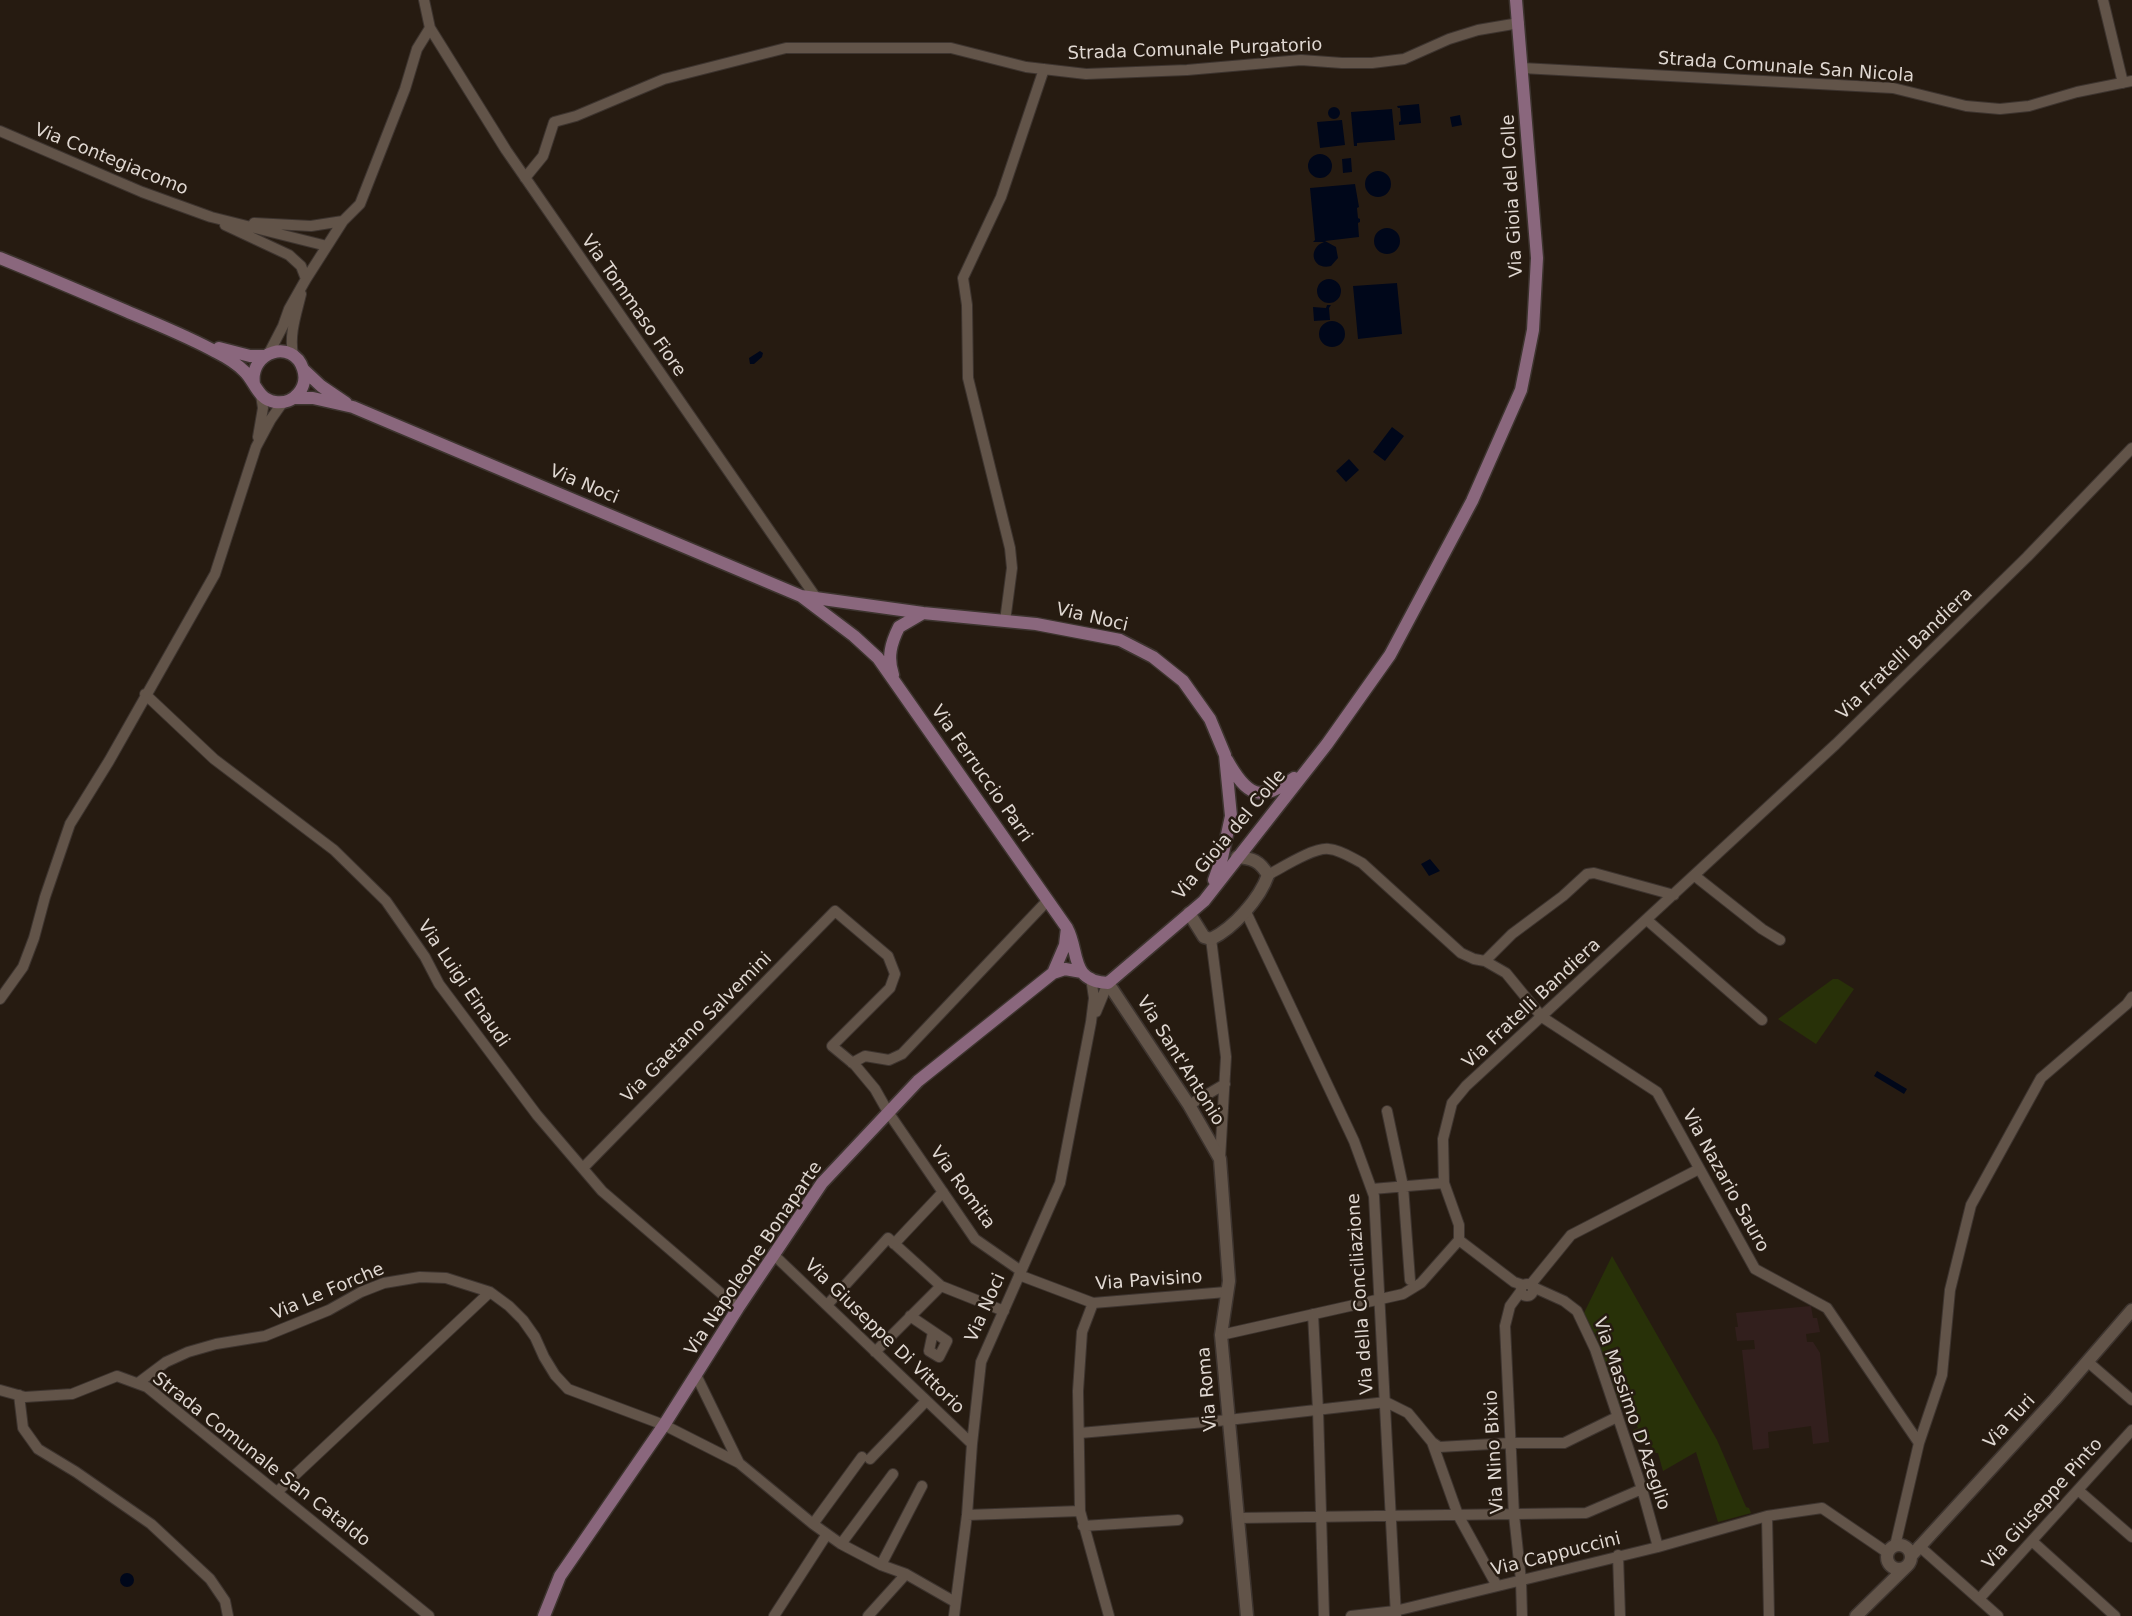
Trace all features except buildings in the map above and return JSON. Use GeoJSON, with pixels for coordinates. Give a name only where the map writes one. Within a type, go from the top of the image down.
{"type":"FeatureCollection","features":[{"type":"Feature","properties":{"kind":"main road","name":"Via Gioia del Colle"},"geometry":{"type":"LineString","coordinates":[[1108,983],[1189,913],[1210,892],[1309,768],[1390,655],[1472,501],[1521,390],[1533,330],[1537,258],[1516,0]]}},
{"type":"Feature","properties":{"kind":"main road"},"geometry":{"type":"LineString","coordinates":[[0,258],[196,341],[232,352],[266,355],[281,351],[293,355],[298,359],[304,370],[304,382],[289,400],[271,401],[258,390],[245,371],[230,360],[196,341]]}},
{"type":"Feature","properties":{"kind":"main road"},"geometry":{"type":"LineString","coordinates":[[258,390],[256,366],[266,355]]}},
{"type":"Feature","properties":{"kind":"main road","name":"Via Noci"},"geometry":{"type":"LineString","coordinates":[[304,370],[321,386],[353,407]]}},
{"type":"Feature","properties":{"kind":"main road","name":"Via Noci"},"geometry":{"type":"LineString","coordinates":[[289,400],[313,398],[353,407],[801,596],[923,614],[1036,624],[1120,640],[1153,657],[1183,681],[1210,719],[1225,755],[1231,816],[1222,858],[1210,892]]}},
{"type":"Feature","properties":{"kind":"main road","name":"Via Ferruccio Parri"},"geometry":{"type":"LineString","coordinates":[[801,596],[854,636],[878,658],[1067,928],[1074,940],[1077,965],[1086,975]]}},
{"type":"Feature","properties":{"kind":"main road"},"geometry":{"type":"LineString","coordinates":[[895,681],[890,664],[892,641],[899,627],[923,614]]}},
{"type":"Feature","properties":{"kind":"main road"},"geometry":{"type":"LineString","coordinates":[[1225,755],[1238,779],[1250,790],[1265,794],[1281,788],[1309,768]]}},
{"type":"Feature","properties":{"kind":"main road","name":"Via Napoleone Bonaparte"},"geometry":{"type":"LineString","coordinates":[[544,1616],[560,1576],[664,1425],[738,1308],[822,1184],[918,1081],[1052,973],[1065,945],[1067,928]]}},
{"type":"Feature","properties":{"kind":"main road"},"geometry":{"type":"LineString","coordinates":[[1052,973],[1065,969],[1108,983]]}},
{"type":"Feature","properties":{"kind":"street"},"geometry":{"type":"LineString","coordinates":[[266,355],[283,326],[289,309],[306,279],[343,221],[360,204],[405,89],[417,49],[430,28],[424,0]]}},
{"type":"Feature","properties":{"kind":"street"},"geometry":{"type":"LineString","coordinates":[[2103,0],[2127,82]]}},
{"type":"Feature","properties":{"kind":"street","name":"Strada Comunale Purgatorio"},"geometry":{"type":"LineString","coordinates":[[525,178],[543,156],[554,122],[576,116],[664,78],[786,48],[951,48],[1026,67],[1086,74],[1186,70],[1301,60],[1342,64],[1372,63],[1404,59],[1450,39],[1478,30],[1519,23]]}},
{"type":"Feature","properties":{"kind":"street","name":"Via Tommaso Fiore"},"geometry":{"type":"LineString","coordinates":[[430,28],[525,178],[817,599]]}},
{"type":"Feature","properties":{"kind":"street","name":"Strada Comunale San Nicola"},"geometry":{"type":"LineString","coordinates":[[1522,68],[1893,88],[1966,106],[2000,109],[2029,106],[2077,92],[2127,82]]}},
{"type":"Feature","properties":{"kind":"street"},"geometry":{"type":"LineString","coordinates":[[1005,621],[1012,568],[1010,548],[968,378],[967,305],[963,278],[1001,197],[1044,69]]}},
{"type":"Feature","properties":{"kind":"street","name":"Via Contegiacomo"},"geometry":{"type":"LineString","coordinates":[[0,131],[142,192],[211,217],[327,246]]}},
{"type":"Feature","properties":{"kind":"street","name":"Via Contegiacomo"},"geometry":{"type":"LineString","coordinates":[[211,217],[290,226],[311,226],[343,221]]}},
{"type":"Feature","properties":{"kind":"street","name":"Via Contegiacomo"},"geometry":{"type":"LineString","coordinates":[[211,217],[289,255],[301,266],[306,279]]}},
{"type":"Feature","properties":{"kind":"street"},"geometry":{"type":"LineString","coordinates":[[293,355],[291,344],[292,329],[306,279]]}},
{"type":"Feature","properties":{"kind":"street"},"geometry":{"type":"LineString","coordinates":[[0,999],[22,967],[34,938],[51,878],[70,824],[109,761],[145,694],[215,574],[256,447],[263,408],[258,390]]}},
{"type":"Feature","properties":{"kind":"street"},"geometry":{"type":"LineString","coordinates":[[256,447],[271,419],[289,400]]}},
{"type":"Feature","properties":{"kind":"street","name":"Via Fratelli Bandiera"},"geometry":{"type":"LineString","coordinates":[[1459,1240],[1459,1225],[1444,1183],[1444,1138],[1452,1103],[1466,1086],[1836,744],[2027,557],[2132,448]]}},
{"type":"Feature","properties":{"kind":"street","name":"Via Luigi Einaudi"},"geometry":{"type":"LineString","coordinates":[[145,694],[214,759],[334,850],[386,901],[440,984],[537,1115],[582,1168],[602,1191],[738,1308]]}},
{"type":"Feature","properties":{"kind":"street","name":"Via Nazario Sauro"},"geometry":{"type":"LineString","coordinates":[[1268,875],[1302,856],[1328,848],[1342,852],[1362,864],[1461,953],[1474,959],[1485,961],[1506,973],[1542,1017],[1656,1092],[1755,1269],[1828,1308],[1919,1443]]}},
{"type":"Feature","properties":{"kind":"street"},"geometry":{"type":"LineString","coordinates":[[1189,913],[1204,936],[1211,939],[1220,935],[1263,889],[1268,875],[1263,866],[1256,860],[1237,857]]}},
{"type":"Feature","properties":{"kind":"street"},"geometry":{"type":"LineString","coordinates":[[1485,961],[1512,934],[1563,896],[1588,874],[1594,873],[1674,895]]}},
{"type":"Feature","properties":{"kind":"street"},"geometry":{"type":"LineString","coordinates":[[1695,876],[1762,929],[1780,940]]}},
{"type":"Feature","properties":{"kind":"street"},"geometry":{"type":"LineString","coordinates":[[852,1063],[866,1056],[889,1060],[902,1054],[1048,900]]}},
{"type":"Feature","properties":{"kind":"street","name":"Via della Conciliazione"},"geometry":{"type":"LineString","coordinates":[[1245,910],[1354,1141],[1374,1196],[1396,1614]]}},
{"type":"Feature","properties":{"kind":"street","name":"Via Gaetano Salvemini"},"geometry":{"type":"LineString","coordinates":[[582,1168],[835,911]]}},
{"type":"Feature","properties":{"kind":"street","name":"Via Romita"},"geometry":{"type":"LineString","coordinates":[[835,911],[888,956],[895,974],[890,988],[832,1046],[852,1063],[875,1089],[888,1112],[976,1239],[1020,1273]]}},
{"type":"Feature","properties":{"kind":"street"},"geometry":{"type":"LineString","coordinates":[[1647,920],[1762,1020]]}},
{"type":"Feature","properties":{"kind":"street"},"geometry":{"type":"LineString","coordinates":[[1211,939],[1226,1057],[1220,1160]]}},
{"type":"Feature","properties":{"kind":"street","name":"Via Noci"},"geometry":{"type":"LineString","coordinates":[[954,1616],[967,1515],[981,1362],[1060,1183],[1092,1022],[1094,998],[1086,975]]}},
{"type":"Feature","properties":{"kind":"street","name":"Via Noci"},"geometry":{"type":"LineString","coordinates":[[1092,1022],[1108,983]]}},
{"type":"Feature","properties":{"kind":"street","name":"Via Sant'Antonio"},"geometry":{"type":"LineString","coordinates":[[1108,983],[1189,1105],[1220,1160]]}},
{"type":"Feature","properties":{"kind":"street"},"geometry":{"type":"LineString","coordinates":[[1912,1556],[1901,1568],[1892,1566],[1888,1560],[1919,1443],[1942,1375],[1950,1290],[1971,1205],[2041,1078],[2127,1004],[2132,997]]}},
{"type":"Feature","properties":{"kind":"street"},"geometry":{"type":"LineString","coordinates":[[1189,1105],[1224,1084]]}},
{"type":"Feature","properties":{"kind":"street"},"geometry":{"type":"LineString","coordinates":[[1387,1111],[1403,1186],[1410,1280]]}},
{"type":"Feature","properties":{"kind":"street","name":"Via Roma"},"geometry":{"type":"LineString","coordinates":[[1220,1160],[1229,1281],[1221,1335],[1247,1616]]}},
{"type":"Feature","properties":{"kind":"street","name":"Via Nino Bixio"},"geometry":{"type":"LineString","coordinates":[[1522,1616],[1521,1580],[1514,1515],[1505,1326],[1510,1306],[1571,1235],[1699,1168]]}},
{"type":"Feature","properties":{"kind":"street"},"geometry":{"type":"LineString","coordinates":[[1372,1189],[1444,1183]]}},
{"type":"Feature","properties":{"kind":"street"},"geometry":{"type":"LineString","coordinates":[[828,1304],[943,1192]]}},
{"type":"Feature","properties":{"kind":"street"},"geometry":{"type":"LineString","coordinates":[[1221,1335],[1403,1294],[1421,1283],[1459,1240]]}},
{"type":"Feature","properties":{"kind":"street","name":"Via Massimo D'Azeglio"},"geometry":{"type":"LineString","coordinates":[[1459,1240],[1514,1282],[1564,1301],[1577,1311],[1594,1349],[1642,1489],[1658,1546]]}},
{"type":"Feature","properties":{"kind":"street"},"geometry":{"type":"LineString","coordinates":[[891,1241],[941,1286],[1004,1311]]}},
{"type":"Feature","properties":{"kind":"street","name":"Via Giuseppe Di Vittorio"},"geometry":{"type":"LineString","coordinates":[[774,1255],[828,1304],[875,1352],[972,1444]]}},
{"type":"Feature","properties":{"kind":"street","name":"Via Pavisino"},"geometry":{"type":"LineString","coordinates":[[1020,1273],[1093,1302],[1226,1292]]}},
{"type":"Feature","properties":{"kind":"street","name":"Via Le Forche"},"geometry":{"type":"LineString","coordinates":[[138,1383],[166,1362],[188,1352],[216,1344],[266,1336],[321,1314],[362,1292],[384,1283],[420,1277],[446,1278],[490,1292],[509,1306],[523,1320],[535,1337],[555,1375],[568,1389],[664,1425],[739,1463]]}},
{"type":"Feature","properties":{"kind":"street"},"geometry":{"type":"LineString","coordinates":[[875,1352],[941,1286]]}},
{"type":"Feature","properties":{"kind":"street"},"geometry":{"type":"LineString","coordinates":[[277,1492],[490,1292]]}},
{"type":"Feature","properties":{"kind":"street"},"geometry":{"type":"LineString","coordinates":[[1093,1302],[1082,1332],[1078,1391],[1080,1512],[1109,1616]]}},
{"type":"Feature","properties":{"kind":"street","name":"Via Turi"},"geometry":{"type":"LineString","coordinates":[[1856,1616],[1884,1588],[2088,1362],[2132,1310]]}},
{"type":"Feature","properties":{"kind":"street"},"geometry":{"type":"LineString","coordinates":[[1313,1314],[1318,1410],[1324,1616]]}},
{"type":"Feature","properties":{"kind":"street"},"geometry":{"type":"LineString","coordinates":[[910,1316],[933,1332]]}},
{"type":"Feature","properties":{"kind":"street"},"geometry":{"type":"LineString","coordinates":[[2088,1362],[2132,1400]]}},
{"type":"Feature","properties":{"kind":"street"},"geometry":{"type":"LineString","coordinates":[[696,1375],[739,1463],[813,1524],[841,1544],[881,1565],[906,1574],[955,1602]]}},
{"type":"Feature","properties":{"kind":"street","name":"Strada Comunale San Cataldo"},"geometry":{"type":"LineString","coordinates":[[0,1390],[25,1397],[72,1394],[117,1376],[146,1387],[429,1616]]}},
{"type":"Feature","properties":{"kind":"street"},"geometry":{"type":"LineString","coordinates":[[19,1395],[23,1428],[38,1449],[76,1472],[151,1524],[210,1579],[225,1600],[228,1616]]}},
{"type":"Feature","properties":{"kind":"street"},"geometry":{"type":"LineString","coordinates":[[813,1524],[866,1458],[926,1401]]}},
{"type":"Feature","properties":{"kind":"street"},"geometry":{"type":"LineString","coordinates":[[1080,1433],[1228,1420],[1386,1402],[1408,1413],[1438,1447],[1510,1443],[1564,1443],[1617,1417]]}},
{"type":"Feature","properties":{"kind":"street","name":"Via Giuseppe Pinto"},"geometry":{"type":"LineString","coordinates":[[1979,1599],[2132,1430]]}},
{"type":"Feature","properties":{"kind":"street"},"geometry":{"type":"LineString","coordinates":[[1432,1442],[1458,1515],[1497,1586]]}},
{"type":"Feature","properties":{"kind":"street"},"geometry":{"type":"LineString","coordinates":[[841,1544],[893,1474]]}},
{"type":"Feature","properties":{"kind":"street"},"geometry":{"type":"LineString","coordinates":[[881,1565],[922,1486]]}},
{"type":"Feature","properties":{"kind":"street"},"geometry":{"type":"LineString","coordinates":[[1237,1518],[1391,1514],[1514,1515],[1586,1513],[1642,1489]]}},
{"type":"Feature","properties":{"kind":"street"},"geometry":{"type":"LineString","coordinates":[[2078,1490],[2132,1537]]}},
{"type":"Feature","properties":{"kind":"street","name":"Via Cappuccini"},"geometry":{"type":"LineString","coordinates":[[1351,1616],[1396,1614],[1767,1516],[1822,1508],[1891,1550]]}},
{"type":"Feature","properties":{"kind":"street"},"geometry":{"type":"LineString","coordinates":[[967,1515],[1080,1512]]}},
{"type":"Feature","properties":{"kind":"street"},"geometry":{"type":"LineString","coordinates":[[1767,1516],[1770,1616]]}},
{"type":"Feature","properties":{"kind":"street"},"geometry":{"type":"LineString","coordinates":[[1083,1526],[1178,1520]]}},
{"type":"Feature","properties":{"kind":"street"},"geometry":{"type":"LineString","coordinates":[[774,1616],[827,1534]]}},
{"type":"Feature","properties":{"kind":"street"},"geometry":{"type":"LineString","coordinates":[[2032,1541],[2115,1616]]}},
{"type":"Feature","properties":{"kind":"street"},"geometry":{"type":"LineString","coordinates":[[1891,1550],[1905,1547],[1912,1556],[1979,1599],[1998,1616]]}},
{"type":"Feature","properties":{"kind":"street"},"geometry":{"type":"LineString","coordinates":[[1618,1556],[1620,1616]]}},
{"type":"Feature","properties":{"kind":"street","name":"Via Turi"},"geometry":{"type":"LineString","coordinates":[[1884,1588],[1892,1566]]}},
{"type":"Feature","properties":{"kind":"street"},"geometry":{"type":"LineString","coordinates":[[868,1616],[906,1574]]}},
{"type":"Feature","properties":{"kind":"shaded area"},"geometry":{"type":"Polygon","coordinates":[[[1811,1306],[1813,1318],[1817,1318],[1820,1332],[1806,1334],[1807,1342],[1813,1342],[1820,1353],[1829,1442],[1813,1444],[1811,1426],[1768,1432],[1769,1448],[1753,1450],[1742,1350],[1755,1349],[1754,1340],[1737,1341],[1736,1313],[1811,1306]]]}},
{"type":"Feature","properties":{"kind":"green space"},"geometry":{"type":"Polygon","coordinates":[[[1833,979],[1838,979],[1854,989],[1816,1044],[1778,1019],[1833,979]]]}},
{"type":"Feature","properties":{"kind":"green space"},"geometry":{"type":"Polygon","coordinates":[[[1612,1256],[1717,1440],[1746,1507],[1749,1508],[1751,1513],[1718,1522],[1696,1452],[1663,1471],[1658,1453],[1655,1453],[1647,1437],[1638,1440],[1633,1430],[1638,1428],[1629,1404],[1619,1407],[1596,1335],[1582,1317],[1612,1256]]]}},
{"type":"Feature","properties":{"kind":"water"},"geometry":{"type":"Polygon","coordinates":[[[1419,104],[1421,123],[1399,125],[1401,121],[1400,108],[1397,106],[1419,104]]]}},
{"type":"Feature","properties":{"kind":"water"},"geometry":{"type":"Polygon","coordinates":[[[1334,107],[1340,113],[1334,119],[1328,113],[1334,107]]]}},
{"type":"Feature","properties":{"kind":"water"},"geometry":{"type":"Polygon","coordinates":[[[1392,109],[1395,140],[1357,143],[1357,146],[1354,146],[1351,112],[1392,109]]]}},
{"type":"Feature","properties":{"kind":"water"},"geometry":{"type":"Polygon","coordinates":[[[1460,115],[1462,125],[1452,127],[1450,117],[1460,115]]]}},
{"type":"Feature","properties":{"kind":"water"},"geometry":{"type":"Polygon","coordinates":[[[1342,120],[1345,145],[1320,148],[1317,122],[1342,120]]]}},
{"type":"Feature","properties":{"kind":"water"},"geometry":{"type":"Polygon","coordinates":[[[1320,154],[1329,157],[1332,166],[1329,175],[1320,178],[1311,175],[1308,166],[1311,157],[1320,154]]]}},
{"type":"Feature","properties":{"kind":"water"},"geometry":{"type":"Polygon","coordinates":[[[1351,158],[1352,172],[1343,173],[1342,159],[1351,158]]]}},
{"type":"Feature","properties":{"kind":"water"},"geometry":{"type":"Polygon","coordinates":[[[1378,171],[1387,175],[1391,184],[1387,193],[1378,197],[1369,193],[1365,184],[1369,175],[1378,171]]]}},
{"type":"Feature","properties":{"kind":"water"},"geometry":{"type":"Polygon","coordinates":[[[1355,184],[1359,207],[1357,208],[1358,218],[1360,219],[1358,223],[1359,237],[1325,241],[1336,247],[1338,258],[1331,266],[1325,267],[1316,262],[1314,258],[1315,249],[1324,242],[1313,242],[1315,240],[1310,188],[1355,184]]]}},
{"type":"Feature","properties":{"kind":"water"},"geometry":{"type":"Polygon","coordinates":[[[1387,228],[1396,232],[1400,241],[1396,250],[1387,254],[1378,250],[1374,241],[1378,232],[1387,228]]]}},
{"type":"Feature","properties":{"kind":"water"},"geometry":{"type":"Polygon","coordinates":[[[1329,279],[1338,282],[1341,291],[1338,300],[1329,303],[1320,300],[1317,291],[1320,282],[1329,279]]]}},
{"type":"Feature","properties":{"kind":"water"},"geometry":{"type":"Polygon","coordinates":[[[1397,283],[1402,334],[1358,339],[1353,286],[1397,283]]]}},
{"type":"Feature","properties":{"kind":"water"},"geometry":{"type":"Polygon","coordinates":[[[1327,305],[1331,305],[1329,308],[1330,320],[1314,321],[1313,307],[1326,308],[1327,305]]]}},
{"type":"Feature","properties":{"kind":"water"},"geometry":{"type":"Polygon","coordinates":[[[1332,321],[1341,325],[1345,334],[1341,343],[1332,347],[1323,343],[1319,334],[1323,325],[1332,321]]]}},
{"type":"Feature","properties":{"kind":"water"},"geometry":{"type":"Polygon","coordinates":[[[760,351],[763,353],[762,357],[754,364],[750,364],[749,358],[760,351]]]}},
{"type":"Feature","properties":{"kind":"water"},"geometry":{"type":"Polygon","coordinates":[[[1392,427],[1404,436],[1385,461],[1373,452],[1392,427]]]}},
{"type":"Feature","properties":{"kind":"water"},"geometry":{"type":"Polygon","coordinates":[[[1349,459],[1359,470],[1346,482],[1336,471],[1349,459]]]}},
{"type":"Feature","properties":{"kind":"water"},"geometry":{"type":"Polygon","coordinates":[[[1430,859],[1440,871],[1429,876],[1421,864],[1430,859]]]}},
{"type":"Feature","properties":{"kind":"water"},"geometry":{"type":"Polygon","coordinates":[[[1877,1071],[1907,1089],[1904,1094],[1874,1076],[1877,1071]]]}},
{"type":"Feature","properties":{"kind":"water"},"geometry":{"type":"Polygon","coordinates":[[[124,1573],[130,1573],[134,1580],[130,1587],[124,1587],[120,1583],[120,1577],[124,1573]]]}}]}
